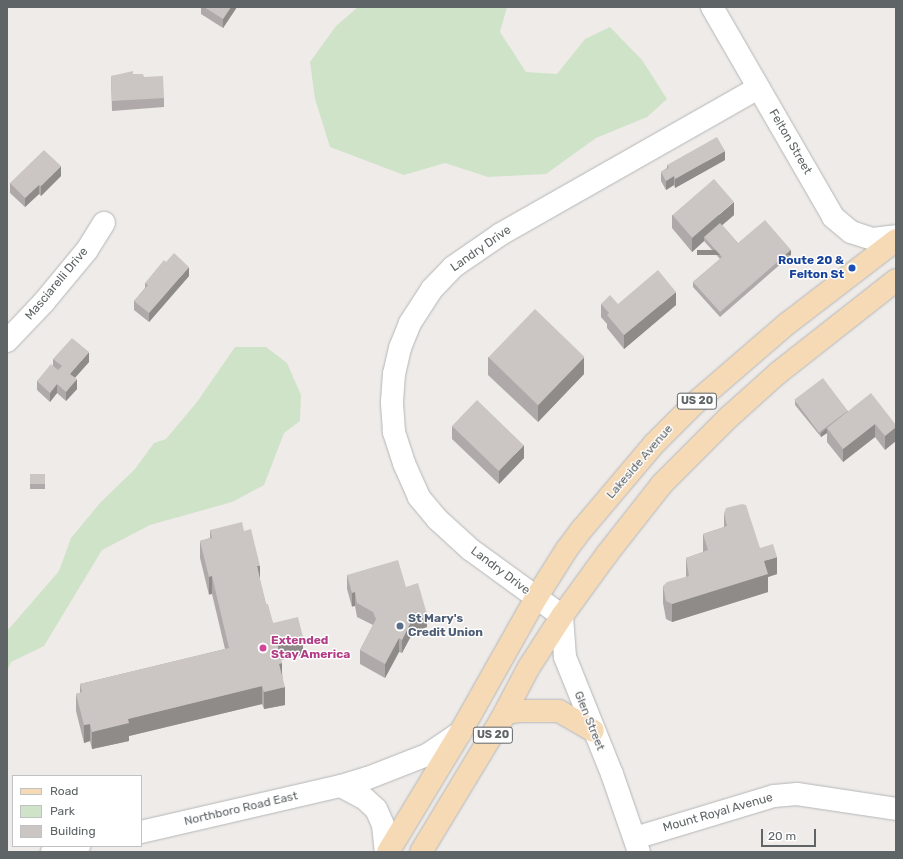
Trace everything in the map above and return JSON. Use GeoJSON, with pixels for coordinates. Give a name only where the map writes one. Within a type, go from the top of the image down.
{"type":"FeatureCollection","features":[{"type":"Feature","properties":{"kind":"main road","name":"Lakeside Avenue"},"geometry":{"type":"LineString","coordinates":[[536,598],[567,548],[673,424],[788,323],[896,240]]}},
{"type":"Feature","properties":{"kind":"main road","name":"US 20"},"geometry":{"type":"LineString","coordinates":[[421,852],[501,720],[529,667],[562,616],[649,501],[691,454],[778,373],[896,280]]}},
{"type":"Feature","properties":{"kind":"main road","name":"US 20"},"geometry":{"type":"LineString","coordinates":[[387,852],[460,733],[536,598]]}},
{"type":"Feature","properties":{"kind":"main road"},"geometry":{"type":"LineString","coordinates":[[501,720],[507,713],[518,711],[559,710],[593,731]]}},
{"type":"Feature","properties":{"kind":"street","name":"Felton Street"},"geometry":{"type":"LineString","coordinates":[[712,7],[833,217],[851,232],[873,239],[896,236]]}},
{"type":"Feature","properties":{"kind":"street","name":"Landry Drive"},"geometry":{"type":"LineString","coordinates":[[536,598],[471,550],[450,531],[419,497],[413,486],[398,448],[392,417],[394,374],[400,348],[407,329],[432,289],[453,267],[470,254],[501,234],[758,88]]}},
{"type":"Feature","properties":{"kind":"street","name":"Masciarelli Drive"},"geometry":{"type":"LineString","coordinates":[[7,341],[44,302],[87,250],[104,224]]}},
{"type":"Feature","properties":{"kind":"street"},"geometry":{"type":"LineString","coordinates":[[536,598],[562,616]]}},
{"type":"Feature","properties":{"kind":"street","name":"Glen Street"},"geometry":{"type":"LineString","coordinates":[[562,616],[565,657],[637,845]]}},
{"type":"Feature","properties":{"kind":"street","name":"Northboro Road East"},"geometry":{"type":"LineString","coordinates":[[142,832],[341,786],[410,763],[427,755],[460,733]]}},
{"type":"Feature","properties":{"kind":"street"},"geometry":{"type":"LineString","coordinates":[[341,786],[364,798],[376,809],[383,824],[387,852]]}},
{"type":"Feature","properties":{"kind":"street","name":"Mount Royal Avenue"},"geometry":{"type":"LineString","coordinates":[[637,845],[774,796],[796,794],[896,809]]}},
{"type":"Feature","properties":{"kind":"street"},"geometry":{"type":"LineString","coordinates":[[52,852],[74,847]]}},
{"type":"Feature","properties":{"kind":"green space"},"geometry":{"type":"Polygon","coordinates":[[[358,7],[507,7],[500,32],[526,72],[557,74],[585,39],[610,27],[642,60],[667,99],[647,117],[596,138],[546,174],[488,177],[445,163],[404,175],[330,147],[315,99],[310,62],[336,26],[358,7]]]}},
{"type":"Feature","properties":{"kind":"green space"},"geometry":{"type":"Polygon","coordinates":[[[235,347],[266,347],[287,363],[301,395],[300,421],[284,433],[264,485],[232,502],[150,525],[102,550],[44,646],[11,662],[7,671],[7,631],[59,571],[71,538],[100,503],[135,469],[154,443],[166,439],[197,402],[235,347]]]}},
{"type":"Feature","properties":{"kind":"building"},"geometry":{"type":"Polygon","coordinates":[[[204,7],[231,7],[223,19],[204,7]]]}},
{"type":"Feature","properties":{"kind":"building"},"geometry":{"type":"Polygon","coordinates":[[[133,71],[133,74],[143,74],[144,77],[163,76],[164,98],[112,101],[111,76],[133,71]]]}},
{"type":"Feature","properties":{"kind":"building"},"geometry":{"type":"Polygon","coordinates":[[[717,137],[725,151],[675,179],[674,176],[666,181],[661,172],[669,168],[667,165],[717,137]]]}},
{"type":"Feature","properties":{"kind":"building"},"geometry":{"type":"Polygon","coordinates":[[[44,150],[61,166],[41,186],[39,185],[25,198],[10,183],[44,150]]]}},
{"type":"Feature","properties":{"kind":"building"},"geometry":{"type":"Polygon","coordinates":[[[714,179],[734,202],[692,238],[672,215],[714,179]]]}},
{"type":"Feature","properties":{"kind":"building"},"geometry":{"type":"Polygon","coordinates":[[[765,220],[791,250],[720,312],[693,282],[722,257],[704,237],[720,223],[738,243],[765,220]]]}},
{"type":"Feature","properties":{"kind":"building"},"geometry":{"type":"Polygon","coordinates":[[[174,253],[189,267],[149,313],[134,301],[148,285],[145,283],[164,260],[166,262],[174,253]]]}},
{"type":"Feature","properties":{"kind":"building"},"geometry":{"type":"Polygon","coordinates":[[[658,270],[676,292],[624,335],[607,315],[609,313],[601,304],[610,295],[618,304],[658,270]]]}},
{"type":"Feature","properties":{"kind":"building"},"geometry":{"type":"Polygon","coordinates":[[[535,309],[585,357],[538,405],[488,357],[535,309]]]}},
{"type":"Feature","properties":{"kind":"building"},"geometry":{"type":"Polygon","coordinates":[[[72,338],[89,352],[70,374],[77,379],[66,392],[57,384],[50,393],[37,381],[51,364],[58,370],[62,366],[53,359],[72,338]]]}},
{"type":"Feature","properties":{"kind":"building"},"geometry":{"type":"Polygon","coordinates":[[[823,378],[848,411],[819,432],[794,400],[823,378]]]}},
{"type":"Feature","properties":{"kind":"building"},"geometry":{"type":"Polygon","coordinates":[[[871,393],[896,427],[885,436],[875,424],[843,449],[827,428],[871,393]]]}},
{"type":"Feature","properties":{"kind":"building"},"geometry":{"type":"Polygon","coordinates":[[[477,400],[524,445],[499,471],[452,426],[477,400]]]}},
{"type":"Feature","properties":{"kind":"building"},"geometry":{"type":"Polygon","coordinates":[[[30,474],[45,474],[45,484],[30,484],[30,474]]]}},
{"type":"Feature","properties":{"kind":"building"},"geometry":{"type":"Polygon","coordinates":[[[742,504],[746,505],[760,548],[773,544],[777,557],[764,561],[768,574],[672,604],[666,601],[663,586],[667,582],[689,576],[686,558],[708,550],[703,534],[727,526],[724,513],[726,508],[742,504]]]}},
{"type":"Feature","properties":{"kind":"building","name":"Extended Stay America"},"geometry":{"type":"Polygon","coordinates":[[[242,522],[244,531],[251,529],[260,566],[257,566],[266,604],[268,604],[273,623],[298,617],[303,637],[277,643],[282,663],[279,664],[285,687],[264,692],[262,686],[128,719],[129,723],[92,732],[90,724],[84,725],[76,694],[82,692],[80,684],[229,648],[212,576],[209,577],[200,541],[212,538],[210,530],[242,522]]]}},
{"type":"Feature","properties":{"kind":"building","name":"St Mary's Credit Union"},"geometry":{"type":"Polygon","coordinates":[[[398,560],[406,587],[418,583],[427,614],[415,617],[402,640],[399,638],[385,664],[360,650],[376,619],[373,612],[357,603],[355,592],[352,593],[347,575],[398,560]]]}},
{"type":"Feature","properties":{"kind":"place","name":"Route 20 & Felton St"},"geometry":{"type":"Point","coordinates":[852,268]}},
{"type":"Feature","properties":{"kind":"place","name":"St Mary's Credit Union"},"geometry":{"type":"Point","coordinates":[400,626]}},
{"type":"Feature","properties":{"kind":"place","name":"Extended Stay America"},"geometry":{"type":"Point","coordinates":[263,648]}}]}
